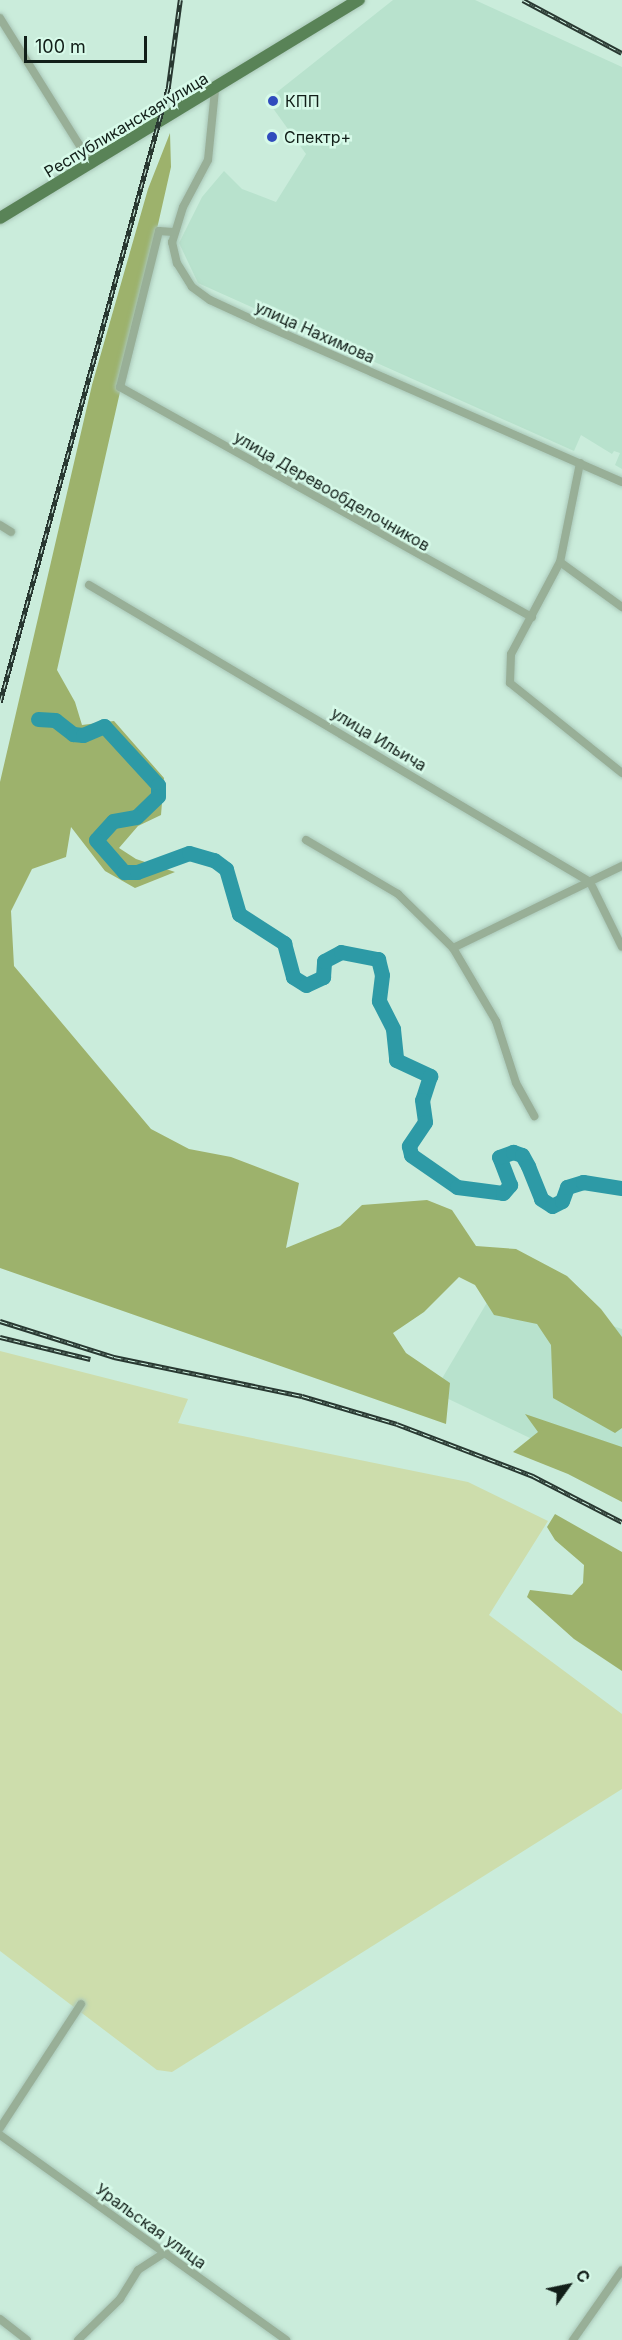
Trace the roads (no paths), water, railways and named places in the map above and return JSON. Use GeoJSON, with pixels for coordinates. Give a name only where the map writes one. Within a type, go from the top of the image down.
{"type":"FeatureCollection","features":[{"type":"Feature","properties":{"kind":"main road","name":"Республиканская улица"},"geometry":{"type":"LineString","coordinates":[[0,218],[92,165],[359,0]]}},
{"type":"Feature","properties":{"kind":"street"},"geometry":{"type":"LineString","coordinates":[[0,18],[92,165]]}},
{"type":"Feature","properties":{"kind":"street"},"geometry":{"type":"LineString","coordinates":[[173,232],[208,160],[215,90]]}},
{"type":"Feature","properties":{"kind":"street","name":"улица Деревообделочников"},"geometry":{"type":"LineString","coordinates":[[173,232],[159,231],[120,387],[532,617]]}},
{"type":"Feature","properties":{"kind":"street","name":"улица Нахимова"},"geometry":{"type":"LineString","coordinates":[[173,232],[177,263],[192,287],[210,300],[622,482]]}},
{"type":"Feature","properties":{"kind":"street"},"geometry":{"type":"LineString","coordinates":[[580,463],[560,562],[511,654],[510,683],[622,773]]}},
{"type":"Feature","properties":{"kind":"street"},"geometry":{"type":"LineString","coordinates":[[0,525],[11,532]]}},
{"type":"Feature","properties":{"kind":"street"},"geometry":{"type":"LineString","coordinates":[[560,562],[622,608]]}},
{"type":"Feature","properties":{"kind":"street","name":"улица Ильича"},"geometry":{"type":"LineString","coordinates":[[89,585],[590,882]]}},
{"type":"Feature","properties":{"kind":"street"},"geometry":{"type":"LineString","coordinates":[[306,840],[398,894],[453,948],[496,1021],[516,1083],[534,1116]]}},
{"type":"Feature","properties":{"kind":"street"},"geometry":{"type":"LineString","coordinates":[[453,948],[622,866]]}},
{"type":"Feature","properties":{"kind":"street"},"geometry":{"type":"LineString","coordinates":[[590,882],[622,947]]}},
{"type":"Feature","properties":{"kind":"street"},"geometry":{"type":"LineString","coordinates":[[0,2128],[81,2004]]}},
{"type":"Feature","properties":{"kind":"street","name":"Уральская улица"},"geometry":{"type":"LineString","coordinates":[[0,2134],[286,2340]]}},
{"type":"Feature","properties":{"kind":"street"},"geometry":{"type":"LineString","coordinates":[[78,2340],[120,2299],[138,2270],[166,2252]]}},
{"type":"Feature","properties":{"kind":"street"},"geometry":{"type":"LineString","coordinates":[[573,2340],[622,2270]]}},
{"type":"Feature","properties":{"kind":"street"},"geometry":{"type":"LineString","coordinates":[[0,2319],[27,2340]]}},
{"type":"Feature","properties":{"kind":"waterway"},"geometry":{"type":"LineString","coordinates":[[38,719],[55,720],[73,734],[83,735],[104,726],[158,785],[158,796],[136,817],[113,821],[96,840],[124,872],[137,872],[189,853],[214,860],[226,869],[239,914],[284,943],[293,977],[306,985],[323,977],[324,961],[341,952],[378,959],[382,975],[379,1001],[393,1029],[396,1060],[430,1076],[422,1100],[425,1122],[409,1146],[411,1155],[457,1187],[503,1193],[510,1185],[499,1157],[513,1152],[522,1155],[541,1199],[552,1206],[562,1201],[567,1187],[583,1182],[622,1188]]}},
{"type":"Feature","properties":{"kind":"railway"},"geometry":{"type":"LineString","coordinates":[[0,702],[168,88],[180,0]]}},
{"type":"Feature","properties":{"kind":"railway"},"geometry":{"type":"LineString","coordinates":[[523,0],[622,53]]}},
{"type":"Feature","properties":{"kind":"railway"},"geometry":{"type":"LineString","coordinates":[[0,1321],[114,1357],[302,1396],[397,1424],[533,1476],[622,1522]]}},
{"type":"Feature","properties":{"kind":"railway"},"geometry":{"type":"LineString","coordinates":[[0,1337],[90,1359]]}},
{"type":"Feature","properties":{"kind":"place","name":"КПП"},"geometry":{"type":"Point","coordinates":[273,101]}},
{"type":"Feature","properties":{"kind":"place","name":"Спектр+"},"geometry":{"type":"Point","coordinates":[272,137]}}]}
